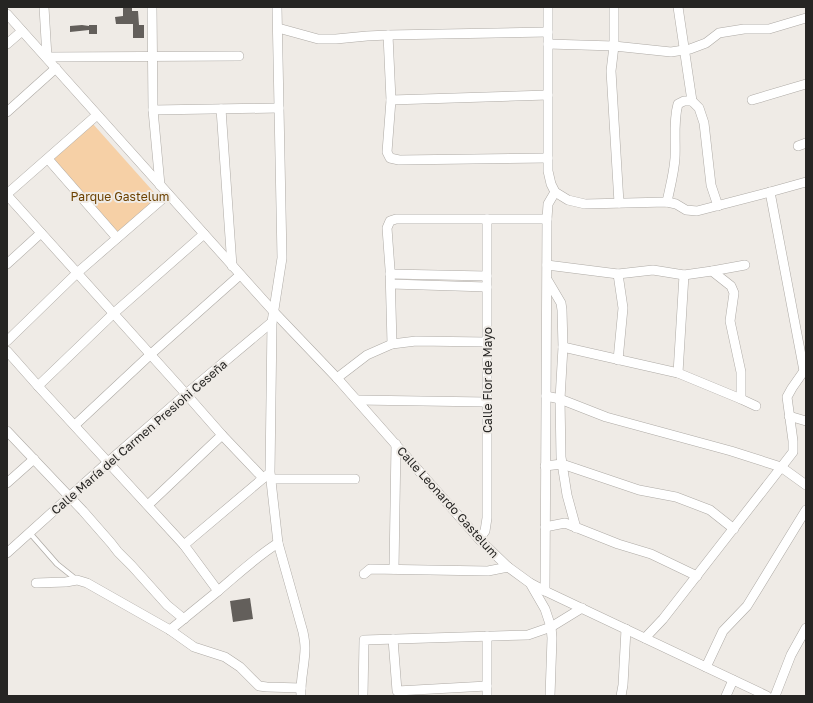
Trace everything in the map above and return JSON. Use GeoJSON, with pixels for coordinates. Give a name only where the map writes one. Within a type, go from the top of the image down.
{"type":"FeatureCollection","features":[{"type":"Feature","properties":{"kind":"street"},"geometry":{"type":"LineString","coordinates":[[44,7],[51,62]]}},
{"type":"Feature","properties":{"kind":"street"},"geometry":{"type":"LineString","coordinates":[[152,7],[153,110],[160,185]]}},
{"type":"Feature","properties":{"kind":"street"},"geometry":{"type":"LineString","coordinates":[[36,583],[77,580],[87,583],[170,630],[194,647],[225,657],[240,667],[259,686],[301,692],[305,660],[303,632],[278,543],[268,476],[272,322],[282,258],[277,7]]}},
{"type":"Feature","properties":{"kind":"street"},"geometry":{"type":"LineString","coordinates":[[548,7],[548,171],[551,184],[555,192],[568,200],[585,204],[667,202],[676,204],[686,210],[697,211],[806,182]]}},
{"type":"Feature","properties":{"kind":"street"},"geometry":{"type":"LineString","coordinates":[[614,7],[614,46],[611,71],[619,203]]}},
{"type":"Feature","properties":{"kind":"street"},"geometry":{"type":"LineString","coordinates":[[678,7],[692,101],[699,108],[704,123],[711,185],[718,206]]}},
{"type":"Feature","properties":{"kind":"street","name":"Calle Leonardo Gastelum"},"geometry":{"type":"LineString","coordinates":[[7,14],[240,275],[357,400],[479,539],[508,567],[530,583],[545,591],[767,696]]}},
{"type":"Feature","properties":{"kind":"street"},"geometry":{"type":"LineString","coordinates":[[548,44],[614,46],[671,52],[690,49],[706,43],[719,32],[744,29],[769,29],[806,18]]}},
{"type":"Feature","properties":{"kind":"street"},"geometry":{"type":"LineString","coordinates":[[278,28],[318,39],[388,35],[548,32]]}},
{"type":"Feature","properties":{"kind":"street"},"geometry":{"type":"LineString","coordinates":[[7,44],[22,31]]}},
{"type":"Feature","properties":{"kind":"street"},"geometry":{"type":"LineString","coordinates":[[388,35],[391,100],[387,152],[390,158],[399,160],[548,158]]}},
{"type":"Feature","properties":{"kind":"street"},"geometry":{"type":"LineString","coordinates":[[7,112],[51,62],[152,56],[239,56]]}},
{"type":"Feature","properties":{"kind":"street"},"geometry":{"type":"LineString","coordinates":[[752,100],[806,84]]}},
{"type":"Feature","properties":{"kind":"street"},"geometry":{"type":"LineString","coordinates":[[391,100],[548,95]]}},
{"type":"Feature","properties":{"kind":"street"},"geometry":{"type":"LineString","coordinates":[[667,202],[674,170],[675,113],[678,104],[684,101],[692,101]]}},
{"type":"Feature","properties":{"kind":"street"},"geometry":{"type":"LineString","coordinates":[[153,110],[279,108]]}},
{"type":"Feature","properties":{"kind":"street"},"geometry":{"type":"LineString","coordinates":[[221,109],[232,266]]}},
{"type":"Feature","properties":{"kind":"street"},"geometry":{"type":"LineString","coordinates":[[97,115],[7,195],[222,435],[268,476],[355,479]]}},
{"type":"Feature","properties":{"kind":"street"},"geometry":{"type":"LineString","coordinates":[[48,159],[117,238]]}},
{"type":"Feature","properties":{"kind":"street"},"geometry":{"type":"LineString","coordinates":[[545,591],[547,219],[548,204],[555,192]]}},
{"type":"Feature","properties":{"kind":"street"},"geometry":{"type":"LineString","coordinates":[[645,638],[663,619],[793,452],[787,397],[805,370],[770,192]]}},
{"type":"Feature","properties":{"kind":"street"},"geometry":{"type":"LineString","coordinates":[[7,341],[77,273],[168,194]]}},
{"type":"Feature","properties":{"kind":"street"},"geometry":{"type":"LineString","coordinates":[[392,344],[391,284],[387,228],[390,221],[396,219],[547,219]]}},
{"type":"Feature","properties":{"kind":"street","name":"Calle Flor de Mayo"},"geometry":{"type":"LineString","coordinates":[[479,539],[485,531],[487,518],[487,219]]}},
{"type":"Feature","properties":{"kind":"street"},"geometry":{"type":"LineString","coordinates":[[7,264],[41,232]]}},
{"type":"Feature","properties":{"kind":"street"},"geometry":{"type":"LineString","coordinates":[[38,386],[114,313],[204,234]]}},
{"type":"Feature","properties":{"kind":"street"},"geometry":{"type":"LineString","coordinates":[[547,265],[618,274],[653,270],[684,275],[745,265]]}},
{"type":"Feature","properties":{"kind":"street"},"geometry":{"type":"LineString","coordinates":[[712,271],[731,286],[734,293],[730,321],[741,372],[741,399]]}},
{"type":"Feature","properties":{"kind":"street"},"geometry":{"type":"LineString","coordinates":[[390,274],[487,276]]}},
{"type":"Feature","properties":{"kind":"street"},"geometry":{"type":"LineString","coordinates":[[618,274],[623,308],[618,360]]}},
{"type":"Feature","properties":{"kind":"street"},"geometry":{"type":"LineString","coordinates":[[75,425],[151,354],[240,275]]}},
{"type":"Feature","properties":{"kind":"street"},"geometry":{"type":"LineString","coordinates":[[678,373],[684,275]]}},
{"type":"Feature","properties":{"kind":"street"},"geometry":{"type":"LineString","coordinates":[[547,279],[561,303],[562,310],[563,347],[560,399],[561,457],[567,495],[576,528]]}},
{"type":"Feature","properties":{"kind":"street"},"geometry":{"type":"LineString","coordinates":[[391,284],[487,287]]}},
{"type":"Feature","properties":{"kind":"street","name":"Calle María del Carmen Presiohi Ceseña"},"geometry":{"type":"LineString","coordinates":[[7,553],[186,394],[272,322]]}},
{"type":"Feature","properties":{"kind":"street"},"geometry":{"type":"LineString","coordinates":[[337,378],[367,355],[392,344],[416,341],[487,342]]}},
{"type":"Feature","properties":{"kind":"street"},"geometry":{"type":"LineString","coordinates":[[563,347],[678,373],[756,406]]}},
{"type":"Feature","properties":{"kind":"street"},"geometry":{"type":"LineString","coordinates":[[7,351],[184,545],[218,591]]}},
{"type":"Feature","properties":{"kind":"street"},"geometry":{"type":"LineString","coordinates":[[546,396],[560,399],[606,417],[731,451],[781,467],[806,485]]}},
{"type":"Feature","properties":{"kind":"street"},"geometry":{"type":"LineString","coordinates":[[357,400],[487,402]]}},
{"type":"Feature","properties":{"kind":"street"},"geometry":{"type":"LineString","coordinates":[[789,416],[806,421]]}},
{"type":"Feature","properties":{"kind":"street"},"geometry":{"type":"LineString","coordinates":[[7,431],[118,552],[168,605],[184,619]]}},
{"type":"Feature","properties":{"kind":"street"},"geometry":{"type":"LineString","coordinates":[[148,505],[222,435]]}},
{"type":"Feature","properties":{"kind":"street"},"geometry":{"type":"LineString","coordinates":[[394,569],[396,444]]}},
{"type":"Feature","properties":{"kind":"street"},"geometry":{"type":"LineString","coordinates":[[7,483],[34,459]]}},
{"type":"Feature","properties":{"kind":"street"},"geometry":{"type":"LineString","coordinates":[[545,466],[562,464],[639,490],[676,497],[710,510],[734,529]]}},
{"type":"Feature","properties":{"kind":"street"},"geometry":{"type":"LineString","coordinates":[[184,545],[268,476]]}},
{"type":"Feature","properties":{"kind":"street"},"geometry":{"type":"LineString","coordinates":[[706,667],[723,631],[747,606],[806,510]]}},
{"type":"Feature","properties":{"kind":"street"},"geometry":{"type":"LineString","coordinates":[[545,527],[565,523],[618,544],[651,554],[697,576]]}},
{"type":"Feature","properties":{"kind":"street"},"geometry":{"type":"LineString","coordinates":[[170,630],[254,560],[278,543]]}},
{"type":"Feature","properties":{"kind":"street"},"geometry":{"type":"LineString","coordinates":[[364,574],[370,569],[488,571],[508,567]]}},
{"type":"Feature","properties":{"kind":"street"},"geometry":{"type":"LineString","coordinates":[[530,583],[545,609],[552,627],[550,696]]}},
{"type":"Feature","properties":{"kind":"street"},"geometry":{"type":"LineString","coordinates":[[363,696],[364,640],[528,635],[552,627],[582,608]]}},
{"type":"Feature","properties":{"kind":"street"},"geometry":{"type":"LineString","coordinates":[[775,696],[791,655],[806,628]]}},
{"type":"Feature","properties":{"kind":"street"},"geometry":{"type":"LineString","coordinates":[[621,696],[626,629]]}},
{"type":"Feature","properties":{"kind":"street"},"geometry":{"type":"LineString","coordinates":[[487,636],[488,696]]}},
{"type":"Feature","properties":{"kind":"street"},"geometry":{"type":"LineString","coordinates":[[393,639],[397,691],[487,686]]}},
{"type":"Feature","properties":{"kind":"street"},"geometry":{"type":"LineString","coordinates":[[726,696],[733,680]]}},
{"type":"Feature","properties":{"kind":"lane"},"geometry":{"type":"LineString","coordinates":[[30,532],[57,564],[77,580]]}},
{"type":"Feature","properties":{"kind":"green space","name":"Parque Gastelum"},"geometry":{"type":"Polygon","coordinates":[[[93,124],[159,198],[117,234],[51,159],[93,124]]]}},
{"type":"Feature","properties":{"kind":"building"},"geometry":{"type":"Polygon","coordinates":[[[123,8],[132,8],[132,11],[138,11],[139,25],[144,25],[144,38],[133,38],[133,24],[116,24],[115,17],[123,16],[123,8]]]}},
{"type":"Feature","properties":{"kind":"building"},"geometry":{"type":"Polygon","coordinates":[[[97,25],[97,34],[89,34],[89,30],[70,32],[70,26],[97,25]]]}},
{"type":"Feature","properties":{"kind":"building"},"geometry":{"type":"Polygon","coordinates":[[[250,598],[253,619],[233,622],[230,601],[250,598]]]}}]}
